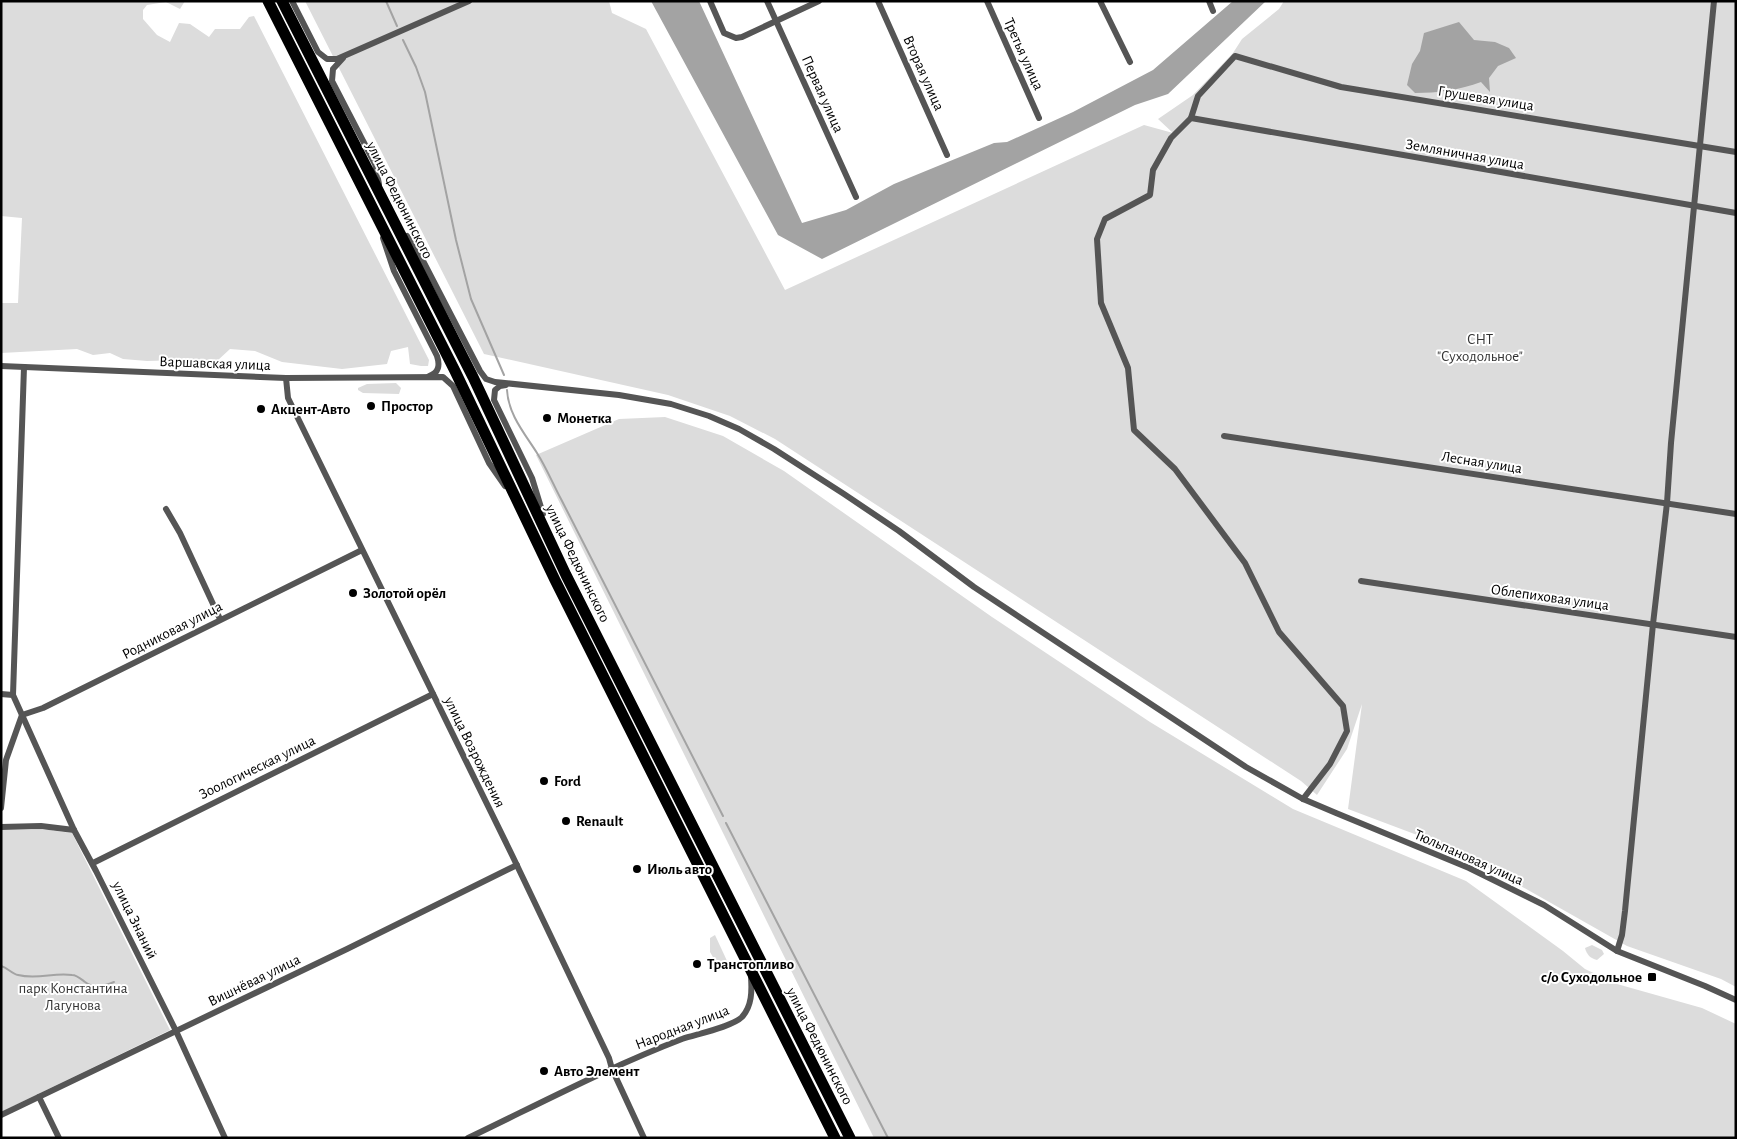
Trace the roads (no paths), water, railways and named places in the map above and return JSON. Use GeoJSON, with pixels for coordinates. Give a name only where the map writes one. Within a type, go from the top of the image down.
{"type":"FeatureCollection","features":[{"type":"Feature","properties":{"kind":"highway","name":"улица Федюнинского"},"geometry":{"type":"LineString","coordinates":[[268,1],[455,370],[580,632],[835,1138]]}},
{"type":"Feature","properties":{"kind":"highway","name":"улица Федюнинского"},"geometry":{"type":"LineString","coordinates":[[282,1],[473,377],[551,542],[850,1138]]}},
{"type":"Feature","properties":{"kind":"street"},"geometry":{"type":"LineString","coordinates":[[292,1],[320,55],[331,59],[344,57],[469,1]]}},
{"type":"Feature","properties":{"kind":"street"},"geometry":{"type":"LineString","coordinates":[[710,1],[724,33],[736,38],[742,37],[819,1]]}},
{"type":"Feature","properties":{"kind":"street","name":"Первая улица"},"geometry":{"type":"LineString","coordinates":[[767,1],[856,197]]}},
{"type":"Feature","properties":{"kind":"street","name":"Вторая улица"},"geometry":{"type":"LineString","coordinates":[[878,1],[947,155]]}},
{"type":"Feature","properties":{"kind":"street","name":"Третья улица"},"geometry":{"type":"LineString","coordinates":[[987,1],[1039,118]]}},
{"type":"Feature","properties":{"kind":"street"},"geometry":{"type":"LineString","coordinates":[[1100,1],[1130,62]]}},
{"type":"Feature","properties":{"kind":"street"},"geometry":{"type":"LineString","coordinates":[[1208,1],[1213,11]]}},
{"type":"Feature","properties":{"kind":"street"},"geometry":{"type":"LineString","coordinates":[[1617,951],[1622,934],[1625,911],[1652,624],[1667,503],[1670,443],[1714,1]]}},
{"type":"Feature","properties":{"kind":"street","name":"Грушевая улица"},"geometry":{"type":"LineString","coordinates":[[1190,118],[1198,96],[1235,56],[1341,87],[1736,152]]}},
{"type":"Feature","properties":{"kind":"street"},"geometry":{"type":"LineString","coordinates":[[344,57],[333,69],[332,81],[375,164],[386,206]]}},
{"type":"Feature","properties":{"kind":"street"},"geometry":{"type":"LineString","coordinates":[[1190,118],[1171,138],[1153,170],[1150,195],[1105,219],[1097,239],[1101,304],[1128,368],[1134,430],[1175,469],[1245,563],[1279,632],[1343,706],[1347,731],[1330,764],[1303,798]]}},
{"type":"Feature","properties":{"kind":"street","name":"Земляничная улица"},"geometry":{"type":"LineString","coordinates":[[1190,118],[1736,213]]}},
{"type":"Feature","properties":{"kind":"street","name":"Тюльпановая улица"},"geometry":{"type":"LineString","coordinates":[[386,206],[422,258],[483,376],[490,381],[619,395],[670,404],[709,416],[738,429],[774,448],[900,531],[974,587],[1139,698],[1246,767],[1336,814],[1469,868],[1544,906],[1617,951],[1736,1000]]}},
{"type":"Feature","properties":{"kind":"street"},"geometry":{"type":"LineString","coordinates":[[372,207],[394,271],[439,362],[436,372],[428,376]]}},
{"type":"Feature","properties":{"kind":"street","name":"Варшавская улица"},"geometry":{"type":"LineString","coordinates":[[1,366],[286,378],[428,376]]}},
{"type":"Feature","properties":{"kind":"street"},"geometry":{"type":"LineString","coordinates":[[1,808],[6,760],[22,715],[13,694],[24,367]]}},
{"type":"Feature","properties":{"kind":"street"},"geometry":{"type":"LineString","coordinates":[[428,376],[442,377],[450,383],[489,463],[521,510]]}},
{"type":"Feature","properties":{"kind":"street","name":"улица Возрождения"},"geometry":{"type":"LineString","coordinates":[[286,378],[288,398],[517,866],[609,1058],[612,1069],[644,1138]]}},
{"type":"Feature","properties":{"kind":"street"},"geometry":{"type":"LineString","coordinates":[[510,384],[498,388],[494,393],[494,400],[532,478],[551,542]]}},
{"type":"Feature","properties":{"kind":"street","name":"Лесная улица"},"geometry":{"type":"LineString","coordinates":[[1224,436],[1736,514]]}},
{"type":"Feature","properties":{"kind":"street"},"geometry":{"type":"LineString","coordinates":[[166,509],[180,533],[220,619]]}},
{"type":"Feature","properties":{"kind":"street","name":"Родниковая улица"},"geometry":{"type":"LineString","coordinates":[[22,715],[43,708],[362,550]]}},
{"type":"Feature","properties":{"kind":"street","name":"Облепиховая улица"},"geometry":{"type":"LineString","coordinates":[[1361,581],[1736,637]]}},
{"type":"Feature","properties":{"kind":"street"},"geometry":{"type":"LineString","coordinates":[[1,694],[13,694]]}},
{"type":"Feature","properties":{"kind":"street","name":"Зоологическая улица"},"geometry":{"type":"LineString","coordinates":[[92,864],[433,694]]}},
{"type":"Feature","properties":{"kind":"street","name":"улица Знаний"},"geometry":{"type":"LineString","coordinates":[[22,715],[74,830],[176,1031],[225,1138]]}},
{"type":"Feature","properties":{"kind":"street"},"geometry":{"type":"LineString","coordinates":[[1,827],[41,826],[74,830]]}},
{"type":"Feature","properties":{"kind":"street","name":"Вишнёвая улица"},"geometry":{"type":"LineString","coordinates":[[1,1115],[517,866]]}},
{"type":"Feature","properties":{"kind":"street","name":"Народная улица"},"geometry":{"type":"LineString","coordinates":[[468,1138],[612,1069],[682,1039],[728,1024],[742,1017],[751,996],[751,972]]}},
{"type":"Feature","properties":{"kind":"street"},"geometry":{"type":"LineString","coordinates":[[39,1097],[59,1138]]}},
{"type":"Feature","properties":{"kind":"waterway"},"geometry":{"type":"LineString","coordinates":[[386,1],[397,26]]}},
{"type":"Feature","properties":{"kind":"waterway"},"geometry":{"type":"LineString","coordinates":[[403,40],[425,92],[456,240],[471,299],[504,375]]}},
{"type":"Feature","properties":{"kind":"waterway"},"geometry":{"type":"LineString","coordinates":[[507,390],[510,407],[522,431],[540,458],[723,816]]}},
{"type":"Feature","properties":{"kind":"waterway"},"geometry":{"type":"LineString","coordinates":[[726,823],[888,1138]]}},
{"type":"Feature","properties":{"kind":"waterway"},"geometry":{"type":"LineString","coordinates":[[1,966],[16,974],[25,976],[74,975],[88,984],[96,986],[103,986],[114,982]]}},
{"type":"Feature","properties":{"kind":"place","name":"Простор"},"geometry":{"type":"Point","coordinates":[371,406]}},
{"type":"Feature","properties":{"kind":"place","name":"Акцент-Авто"},"geometry":{"type":"Point","coordinates":[261,409]}},
{"type":"Feature","properties":{"kind":"place","name":"Монетка"},"geometry":{"type":"Point","coordinates":[547,418]}},
{"type":"Feature","properties":{"kind":"place","name":"Золотой орёл"},"geometry":{"type":"Point","coordinates":[353,593]}},
{"type":"Feature","properties":{"kind":"place","name":"Ford"},"geometry":{"type":"Point","coordinates":[544,781]}},
{"type":"Feature","properties":{"kind":"place","name":"Renault"},"geometry":{"type":"Point","coordinates":[566,821]}},
{"type":"Feature","properties":{"kind":"place","name":"Июль авто"},"geometry":{"type":"Point","coordinates":[637,869]}},
{"type":"Feature","properties":{"kind":"place","name":"Транстопливо"},"geometry":{"type":"Point","coordinates":[697,964]}},
{"type":"Feature","properties":{"kind":"place","name":"с/о Суходольное"},"geometry":{"type":"Point","coordinates":[1652,977]}},
{"type":"Feature","properties":{"kind":"place","name":"Авто Элемент"},"geometry":{"type":"Point","coordinates":[544,1071]}},
{"type":"Feature","properties":{"kind":"park label","name":"СНТ \"Суходольное\""},"geometry":{"type":"Point","coordinates":[1480,348]}},
{"type":"Feature","properties":{"kind":"park label","name":"парк Константина Лагунова"},"geometry":{"type":"Point","coordinates":[73,996]}}]}
